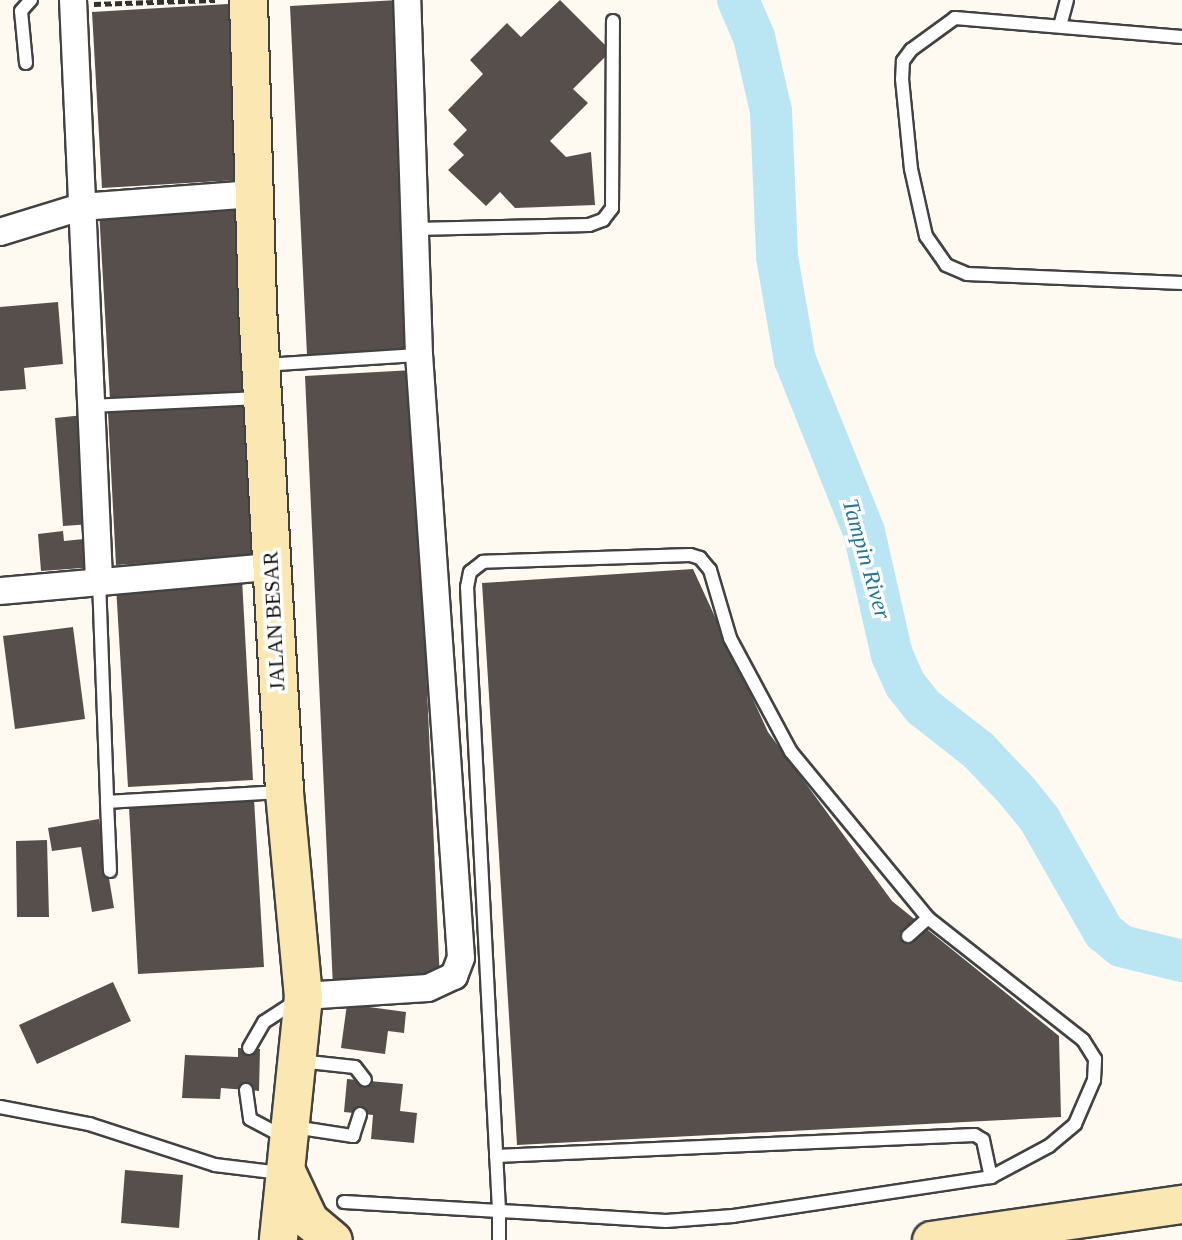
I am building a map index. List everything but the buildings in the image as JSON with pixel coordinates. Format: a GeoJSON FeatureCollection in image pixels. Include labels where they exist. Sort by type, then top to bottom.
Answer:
{"type":"FeatureCollection","features":[{"type":"Feature","properties":{"kind":"street","name":"JALAN BESAR"},"geometry":{"type":"LineString","coordinates":[[248,0],[261,382],[271,567],[284,792],[303,996],[299,1061],[278,1240]]}},
{"type":"Feature","properties":{"kind":"street"},"geometry":{"type":"LineString","coordinates":[[303,996],[428,988],[454,976],[461,958],[419,355],[407,0]]}},
{"type":"Feature","properties":{"kind":"street"},"geometry":{"type":"LineString","coordinates":[[73,2],[99,579]]}},
{"type":"Feature","properties":{"kind":"street"},"geometry":{"type":"LineString","coordinates":[[0,232],[82,207],[254,194]]}},
{"type":"Feature","properties":{"kind":"street"},"geometry":{"type":"LineString","coordinates":[[0,591],[99,579],[271,567]]}},
{"type":"Feature","properties":{"kind":"street"},"geometry":{"type":"LineString","coordinates":[[290,1147],[309,1220],[333,1240]]}},
{"type":"Feature","properties":{"kind":"street"},"geometry":{"type":"LineString","coordinates":[[932,1240],[1182,1205]]}},
{"type":"Feature","properties":{"kind":"lane"},"geometry":{"type":"LineString","coordinates":[[26,63],[21,11],[31,0]]}},
{"type":"Feature","properties":{"kind":"lane"},"geometry":{"type":"LineString","coordinates":[[1060,26],[1067,0]]}},
{"type":"Feature","properties":{"kind":"lane"},"geometry":{"type":"LineString","coordinates":[[1182,37],[955,18],[911,50],[903,61],[902,79],[911,169],[926,236],[946,265],[967,274],[1182,283]]}},
{"type":"Feature","properties":{"kind":"lane"},"geometry":{"type":"LineString","coordinates":[[415,229],[589,225],[603,219],[612,208],[613,22]]}},
{"type":"Feature","properties":{"kind":"lane"},"geometry":{"type":"LineString","coordinates":[[91,407],[419,355]]}},
{"type":"Feature","properties":{"kind":"lane"},"geometry":{"type":"LineString","coordinates":[[344,1202],[499,1211],[680,1220],[733,1216],[991,1177],[1049,1146],[1075,1124],[1094,1080],[1095,1059],[1065,1022],[928,918],[791,752],[730,638],[710,570],[700,558],[483,562],[470,572],[467,587],[499,1211],[499,1240]]}},
{"type":"Feature","properties":{"kind":"lane"},"geometry":{"type":"LineString","coordinates":[[99,579],[110,871]]}},
{"type":"Feature","properties":{"kind":"lane"},"geometry":{"type":"LineString","coordinates":[[107,802],[284,792]]}},
{"type":"Feature","properties":{"kind":"lane"},"geometry":{"type":"LineString","coordinates":[[908,936],[928,918]]}},
{"type":"Feature","properties":{"kind":"lane"},"geometry":{"type":"LineString","coordinates":[[249,1048],[264,1021],[303,996]]}},
{"type":"Feature","properties":{"kind":"lane"},"geometry":{"type":"LineString","coordinates":[[299,1061],[355,1068],[365,1080]]}},
{"type":"Feature","properties":{"kind":"lane"},"geometry":{"type":"LineString","coordinates":[[246,1090],[250,1119],[290,1147]]}},
{"type":"Feature","properties":{"kind":"lane"},"geometry":{"type":"LineString","coordinates":[[0,1107],[89,1124],[215,1166],[290,1147],[353,1136],[360,1114]]}},
{"type":"Feature","properties":{"kind":"lane"},"geometry":{"type":"LineString","coordinates":[[496,1156],[975,1135],[983,1140],[991,1177]]}},
{"type":"Feature","properties":{"kind":"path"},"geometry":{"type":"LineString","coordinates":[[73,2],[215,0]]}},
{"type":"Feature","properties":{"kind":"waterway","name":"Tampin River"},"geometry":{"type":"LineString","coordinates":[[738,0],[754,37],[771,111],[777,257],[795,360],[864,532],[892,655],[905,684],[923,707],[978,750],[1016,790],[1040,820],[1104,932],[1121,946],[1182,961]]}}]}
